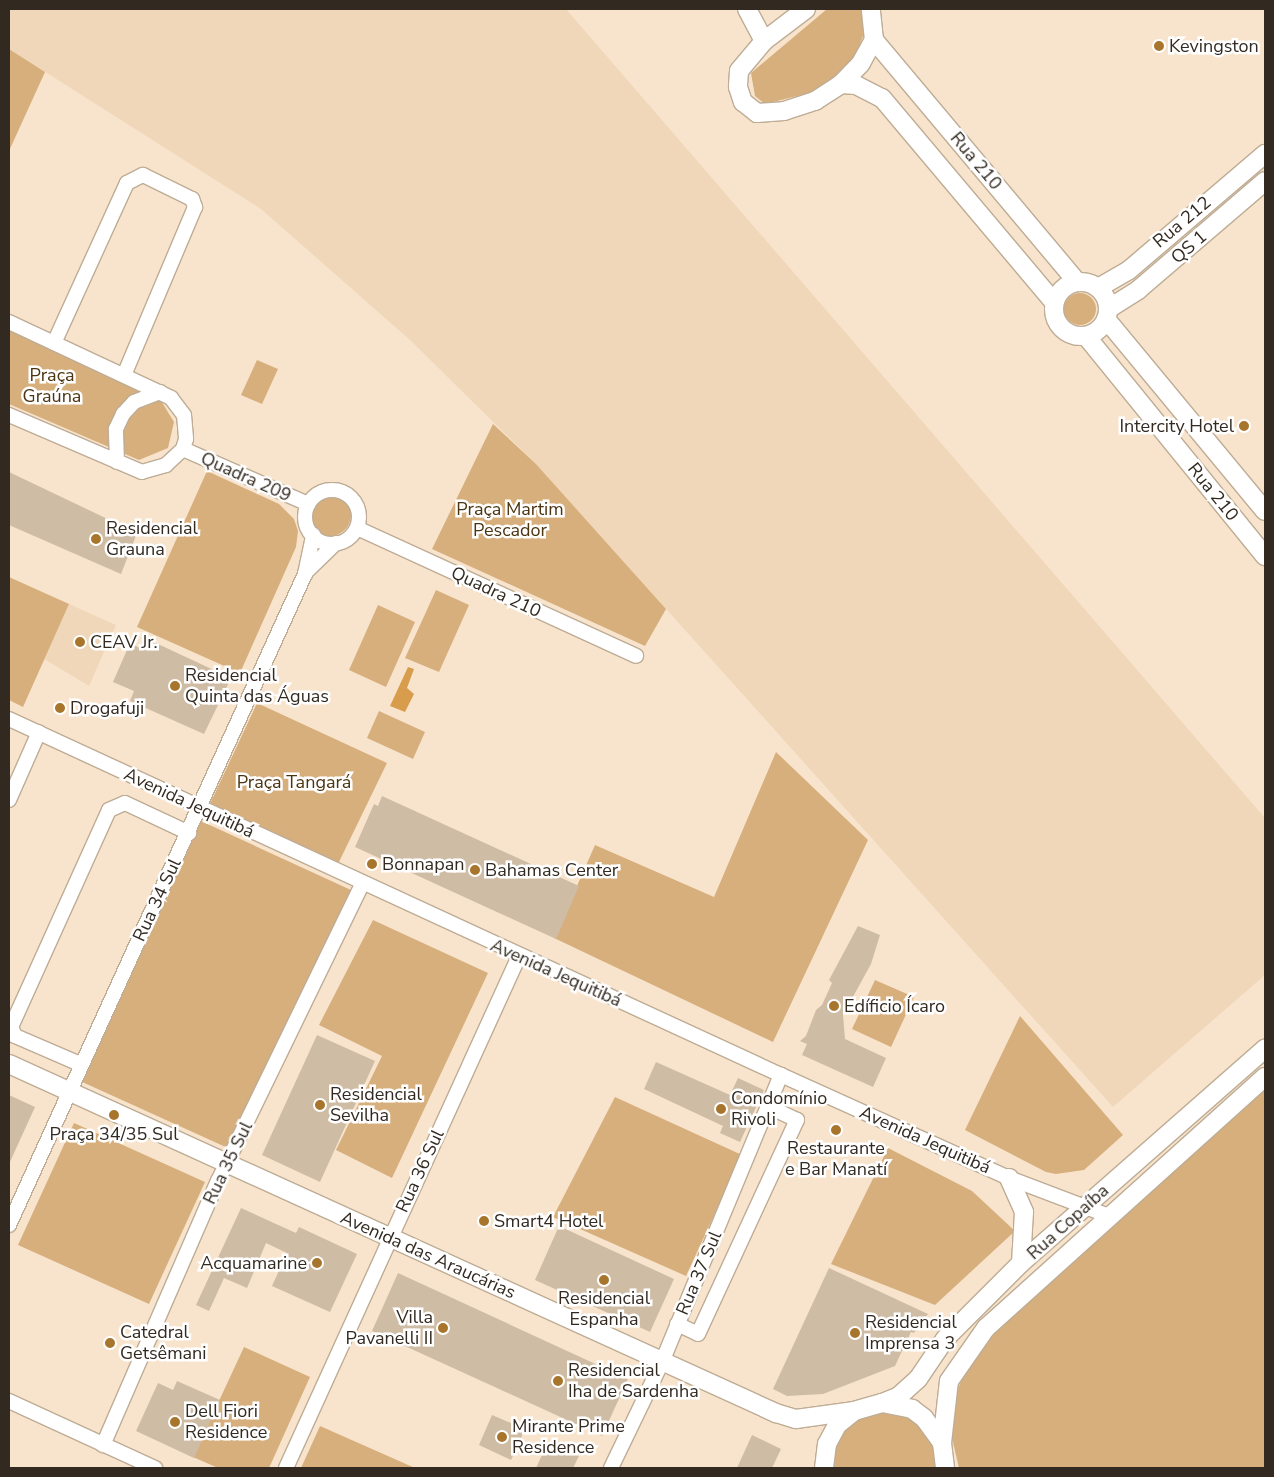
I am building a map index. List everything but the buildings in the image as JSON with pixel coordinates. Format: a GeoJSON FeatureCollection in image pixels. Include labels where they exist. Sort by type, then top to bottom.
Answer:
{"type":"FeatureCollection","features":[{"type":"Feature","properties":{"kind":"main road"},"geometry":{"type":"LineString","coordinates":[[747,9],[764,41]]}},
{"type":"Feature","properties":{"kind":"main road"},"geometry":{"type":"LineString","coordinates":[[806,9],[764,41],[739,71],[738,87],[743,102],[757,112],[784,111],[815,101],[841,84],[861,63],[874,40],[871,9]]}},
{"type":"Feature","properties":{"kind":"main road","name":"Rua 210"},"geometry":{"type":"LineString","coordinates":[[874,40],[1077,282]]}},
{"type":"Feature","properties":{"kind":"main road","name":"Rua 210"},"geometry":{"type":"LineString","coordinates":[[841,84],[856,85],[882,98],[1054,302]]}},
{"type":"Feature","properties":{"kind":"main road","name":"Rua 212"},"geometry":{"type":"LineString","coordinates":[[1098,288],[1129,270],[1265,154]]}},
{"type":"Feature","properties":{"kind":"main road","name":"QS 1"},"geometry":{"type":"LineString","coordinates":[[1107,314],[1265,182]]}},
{"type":"Feature","properties":{"kind":"main road"},"geometry":{"type":"LineString","coordinates":[[1077,282],[1098,288],[1107,314],[1086,336],[1068,333],[1060,328],[1055,320],[1054,302],[1062,288],[1077,282]]}},
{"type":"Feature","properties":{"kind":"main road","name":"Rua 210"},"geometry":{"type":"LineString","coordinates":[[1107,314],[1265,511]]}},
{"type":"Feature","properties":{"kind":"main road","name":"Rua 210"},"geometry":{"type":"LineString","coordinates":[[1086,336],[1265,556]]}},
{"type":"Feature","properties":{"kind":"main road","name":"Rua Copaíba"},"geometry":{"type":"LineString","coordinates":[[854,1411],[900,1396],[918,1379],[945,1339],[1021,1263],[1265,1049]]}},
{"type":"Feature","properties":{"kind":"main road","name":"Avenida das Araucárias"},"geometry":{"type":"LineString","coordinates":[[9,1064],[66,1093],[226,1165],[391,1235],[662,1362],[796,1419],[854,1411]]}},
{"type":"Feature","properties":{"kind":"main road","name":"Rua Copaíba"},"geometry":{"type":"LineString","coordinates":[[942,1443],[949,1381],[965,1354],[986,1328],[1265,1076]]}},
{"type":"Feature","properties":{"kind":"main road"},"geometry":{"type":"LineString","coordinates":[[1009,1178],[1024,1212],[1021,1263]]}},
{"type":"Feature","properties":{"kind":"main road"},"geometry":{"type":"LineString","coordinates":[[882,1403],[912,1409],[924,1418],[942,1443],[946,1467]]}},
{"type":"Feature","properties":{"kind":"main road"},"geometry":{"type":"LineString","coordinates":[[824,1468],[827,1444],[838,1425],[854,1411]]}},
{"type":"Feature","properties":{"kind":"street"},"geometry":{"type":"LineString","coordinates":[[54,342],[127,183],[143,175],[192,199],[195,207],[124,375]]}},
{"type":"Feature","properties":{"kind":"street","name":"Quadra 209"},"geometry":{"type":"LineString","coordinates":[[9,322],[160,392],[178,404],[184,415],[183,449]]}},
{"type":"Feature","properties":{"kind":"street"},"geometry":{"type":"LineString","coordinates":[[117,462],[116,429],[123,414],[134,402],[160,392]]}},
{"type":"Feature","properties":{"kind":"street","name":"Quadra 209"},"geometry":{"type":"LineString","coordinates":[[9,415],[142,472],[154,471],[183,449]]}},
{"type":"Feature","properties":{"kind":"street","name":"Quadra 209"},"geometry":{"type":"LineString","coordinates":[[183,449],[308,504]]}},
{"type":"Feature","properties":{"kind":"street"},"geometry":{"type":"LineString","coordinates":[[331,490],[348,495],[358,510],[356,528],[336,543],[313,535],[306,520],[308,504],[314,497],[331,490]]}},
{"type":"Feature","properties":{"kind":"street","name":"Quadra 210"},"geometry":{"type":"LineString","coordinates":[[356,528],[636,656]]}},
{"type":"Feature","properties":{"kind":"street","name":"Rua 34 Sul"},"geometry":{"type":"LineString","coordinates":[[9,1225],[66,1093],[201,808],[305,574],[313,535]]}},
{"type":"Feature","properties":{"kind":"street","name":"Rua 34 Sul"},"geometry":{"type":"LineString","coordinates":[[305,574],[336,543]]}},
{"type":"Feature","properties":{"kind":"street","name":"Avenida Jequitibá"},"geometry":{"type":"LineString","coordinates":[[9,719],[362,885],[781,1075],[1009,1178],[1109,1216]]}},
{"type":"Feature","properties":{"kind":"street"},"geometry":{"type":"LineString","coordinates":[[9,800],[39,732]]}},
{"type":"Feature","properties":{"kind":"street"},"geometry":{"type":"LineString","coordinates":[[80,1064],[15,1036],[11,1027],[109,810],[125,803],[189,833]]}},
{"type":"Feature","properties":{"kind":"street","name":"Rua 35 Sul"},"geometry":{"type":"LineString","coordinates":[[103,1445],[226,1165],[362,885]]}},
{"type":"Feature","properties":{"kind":"street","name":"Rua 36 Sul"},"geometry":{"type":"LineString","coordinates":[[286,1468],[519,956]]}},
{"type":"Feature","properties":{"kind":"street","name":"Rua 37 Sul"},"geometry":{"type":"LineString","coordinates":[[611,1468],[662,1362],[781,1075]]}},
{"type":"Feature","properties":{"kind":"street"},"geometry":{"type":"LineString","coordinates":[[677,1324],[698,1334],[797,1120],[769,1107]]}},
{"type":"Feature","properties":{"kind":"street"},"geometry":{"type":"LineString","coordinates":[[9,1401],[155,1468]]}},
{"type":"Feature","properties":{"kind":"shaded area"},"geometry":{"type":"Polygon","coordinates":[[[9,9],[566,9],[1265,818],[1265,975],[1113,1107],[536,464],[410,340],[261,209],[9,49],[9,9]]]}},
{"type":"Feature","properties":{"kind":"shaded area","name":"CEAV Jr."},"geometry":{"type":"Polygon","coordinates":[[[69,604],[116,625],[89,686],[44,659],[69,604]]]}},
{"type":"Feature","properties":{"kind":"shaded area"},"geometry":{"type":"Polygon","coordinates":[[[408,667],[414,669],[407,688],[414,694],[405,712],[390,706],[408,667]]]}},
{"type":"Feature","properties":{"kind":"green space"},"geometry":{"type":"Polygon","coordinates":[[[827,9],[863,9],[867,26],[851,67],[813,92],[765,104],[755,96],[751,73],[827,9]]]}},
{"type":"Feature","properties":{"kind":"green space"},"geometry":{"type":"Polygon","coordinates":[[[9,49],[45,72],[9,151],[9,49]]]}},
{"type":"Feature","properties":{"kind":"green space"},"geometry":{"type":"Polygon","coordinates":[[[1080,293],[1086,294],[1091,298],[1095,303],[1095,315],[1091,320],[1086,324],[1080,325],[1074,324],[1069,320],[1065,315],[1064,309],[1065,303],[1069,298],[1074,294],[1080,293]]]}},
{"type":"Feature","properties":{"kind":"green space","name":"Praça Graúna"},"geometry":{"type":"Polygon","coordinates":[[[9,329],[160,399],[174,422],[168,448],[139,460],[9,404],[9,329]]]}},
{"type":"Feature","properties":{"kind":"green space"},"geometry":{"type":"Polygon","coordinates":[[[257,360],[278,369],[262,404],[241,395],[257,360]]]}},
{"type":"Feature","properties":{"kind":"green space","name":"Praça Martim Pescador"},"geometry":{"type":"Polygon","coordinates":[[[493,424],[536,464],[666,609],[645,646],[432,549],[493,424]]]}},
{"type":"Feature","properties":{"kind":"green space"},"geometry":{"type":"Polygon","coordinates":[[[207,471],[279,504],[294,519],[298,531],[296,547],[240,673],[137,627],[207,471]]]}},
{"type":"Feature","properties":{"kind":"green space"},"geometry":{"type":"Polygon","coordinates":[[[330,494],[345,500],[351,515],[345,530],[330,536],[315,530],[309,515],[315,500],[330,494]]]}},
{"type":"Feature","properties":{"kind":"green space"},"geometry":{"type":"Polygon","coordinates":[[[9,577],[69,604],[23,707],[9,700],[9,577]]]}},
{"type":"Feature","properties":{"kind":"green space"},"geometry":{"type":"Polygon","coordinates":[[[436,590],[469,605],[439,672],[405,658],[436,590]]]}},
{"type":"Feature","properties":{"kind":"green space"},"geometry":{"type":"Polygon","coordinates":[[[378,605],[415,622],[386,687],[349,670],[378,605]]]}},
{"type":"Feature","properties":{"kind":"green space","name":"Praça Tangará"},"geometry":{"type":"Polygon","coordinates":[[[257,703],[387,763],[338,864],[209,806],[257,703]]]}},
{"type":"Feature","properties":{"kind":"green space"},"geometry":{"type":"Polygon","coordinates":[[[379,711],[425,732],[413,759],[367,738],[379,711]]]}},
{"type":"Feature","properties":{"kind":"green space"},"geometry":{"type":"Polygon","coordinates":[[[776,752],[868,840],[773,1042],[554,938],[595,845],[714,897],[776,752]]]}},
{"type":"Feature","properties":{"kind":"green space"},"geometry":{"type":"Polygon","coordinates":[[[201,821],[351,890],[230,1149],[80,1081],[201,821]]]}},
{"type":"Feature","properties":{"kind":"green space"},"geometry":{"type":"Polygon","coordinates":[[[373,920],[488,973],[392,1178],[336,1150],[382,1056],[319,1025],[373,920]]]}},
{"type":"Feature","properties":{"kind":"green space"},"geometry":{"type":"Polygon","coordinates":[[[875,980],[914,997],[891,1047],[852,1029],[875,980]]]}},
{"type":"Feature","properties":{"kind":"green space"},"geometry":{"type":"Polygon","coordinates":[[[1020,1016],[1123,1135],[1084,1170],[1056,1174],[1046,1172],[965,1130],[1020,1016]]]}},
{"type":"Feature","properties":{"kind":"green space"},"geometry":{"type":"Polygon","coordinates":[[[1265,1089],[1265,1468],[959,1468],[951,1434],[954,1399],[967,1366],[996,1328],[1265,1089]]]}},
{"type":"Feature","properties":{"kind":"green space"},"geometry":{"type":"Polygon","coordinates":[[[615,1097],[742,1155],[686,1276],[553,1217],[615,1097]]]}},
{"type":"Feature","properties":{"kind":"green space"},"geometry":{"type":"Polygon","coordinates":[[[74,1123],[205,1182],[149,1304],[18,1245],[74,1123]]]}},
{"type":"Feature","properties":{"kind":"green space"},"geometry":{"type":"Polygon","coordinates":[[[888,1148],[972,1191],[1015,1231],[935,1305],[831,1264],[888,1148]]]}},
{"type":"Feature","properties":{"kind":"green space"},"geometry":{"type":"Polygon","coordinates":[[[244,1347],[310,1377],[269,1468],[218,1468],[193,1457],[244,1347]]]}},
{"type":"Feature","properties":{"kind":"green space"},"geometry":{"type":"Polygon","coordinates":[[[879,1408],[911,1414],[934,1438],[940,1468],[829,1468],[830,1448],[848,1420],[879,1408]]]}},
{"type":"Feature","properties":{"kind":"green space"},"geometry":{"type":"Polygon","coordinates":[[[320,1426],[415,1468],[301,1468],[320,1426]]]}},
{"type":"Feature","properties":{"kind":"place","name":"Kevingston"},"geometry":{"type":"Point","coordinates":[1159,46]}},
{"type":"Feature","properties":{"kind":"place","name":"Intercity Hotel"},"geometry":{"type":"Point","coordinates":[1244,426]}},
{"type":"Feature","properties":{"kind":"place","name":"Residencial Grauna"},"geometry":{"type":"Point","coordinates":[96,539]}},
{"type":"Feature","properties":{"kind":"place","name":"CEAV Jr."},"geometry":{"type":"Point","coordinates":[80,642]}},
{"type":"Feature","properties":{"kind":"place","name":"Residencial Quinta das Águas"},"geometry":{"type":"Point","coordinates":[175,686]}},
{"type":"Feature","properties":{"kind":"place","name":"Drogafuji"},"geometry":{"type":"Point","coordinates":[60,708]}},
{"type":"Feature","properties":{"kind":"place","name":"Bonnapan"},"geometry":{"type":"Point","coordinates":[372,864]}},
{"type":"Feature","properties":{"kind":"place","name":"Bahamas Center"},"geometry":{"type":"Point","coordinates":[475,870]}},
{"type":"Feature","properties":{"kind":"place","name":"Edíficio Ícaro"},"geometry":{"type":"Point","coordinates":[834,1006]}},
{"type":"Feature","properties":{"kind":"place","name":"Residencial Sevilha"},"geometry":{"type":"Point","coordinates":[320,1105]}},
{"type":"Feature","properties":{"kind":"place","name":"Condomínio Rivoli"},"geometry":{"type":"Point","coordinates":[721,1109]}},
{"type":"Feature","properties":{"kind":"place","name":"Praça 34/35 Sul"},"geometry":{"type":"Point","coordinates":[114,1115]}},
{"type":"Feature","properties":{"kind":"place","name":"Restaurante e Bar Manatí"},"geometry":{"type":"Point","coordinates":[836,1130]}},
{"type":"Feature","properties":{"kind":"place","name":"Smart4 Hotel"},"geometry":{"type":"Point","coordinates":[484,1221]}},
{"type":"Feature","properties":{"kind":"place","name":"Acquamarine"},"geometry":{"type":"Point","coordinates":[317,1263]}},
{"type":"Feature","properties":{"kind":"place","name":"Residencial Espanha"},"geometry":{"type":"Point","coordinates":[604,1280]}},
{"type":"Feature","properties":{"kind":"place","name":"Villa Pavanelli II"},"geometry":{"type":"Point","coordinates":[443,1328]}},
{"type":"Feature","properties":{"kind":"place","name":"Residencial Imprensa 3"},"geometry":{"type":"Point","coordinates":[855,1333]}},
{"type":"Feature","properties":{"kind":"place","name":"Catedral Getsêmani"},"geometry":{"type":"Point","coordinates":[110,1343]}},
{"type":"Feature","properties":{"kind":"place","name":"Residencial Iha de Sardenha"},"geometry":{"type":"Point","coordinates":[558,1381]}},
{"type":"Feature","properties":{"kind":"place","name":"Dell Fiori Residence"},"geometry":{"type":"Point","coordinates":[175,1422]}},
{"type":"Feature","properties":{"kind":"place","name":"Mirante Prime Residence"},"geometry":{"type":"Point","coordinates":[502,1437]}}]}
